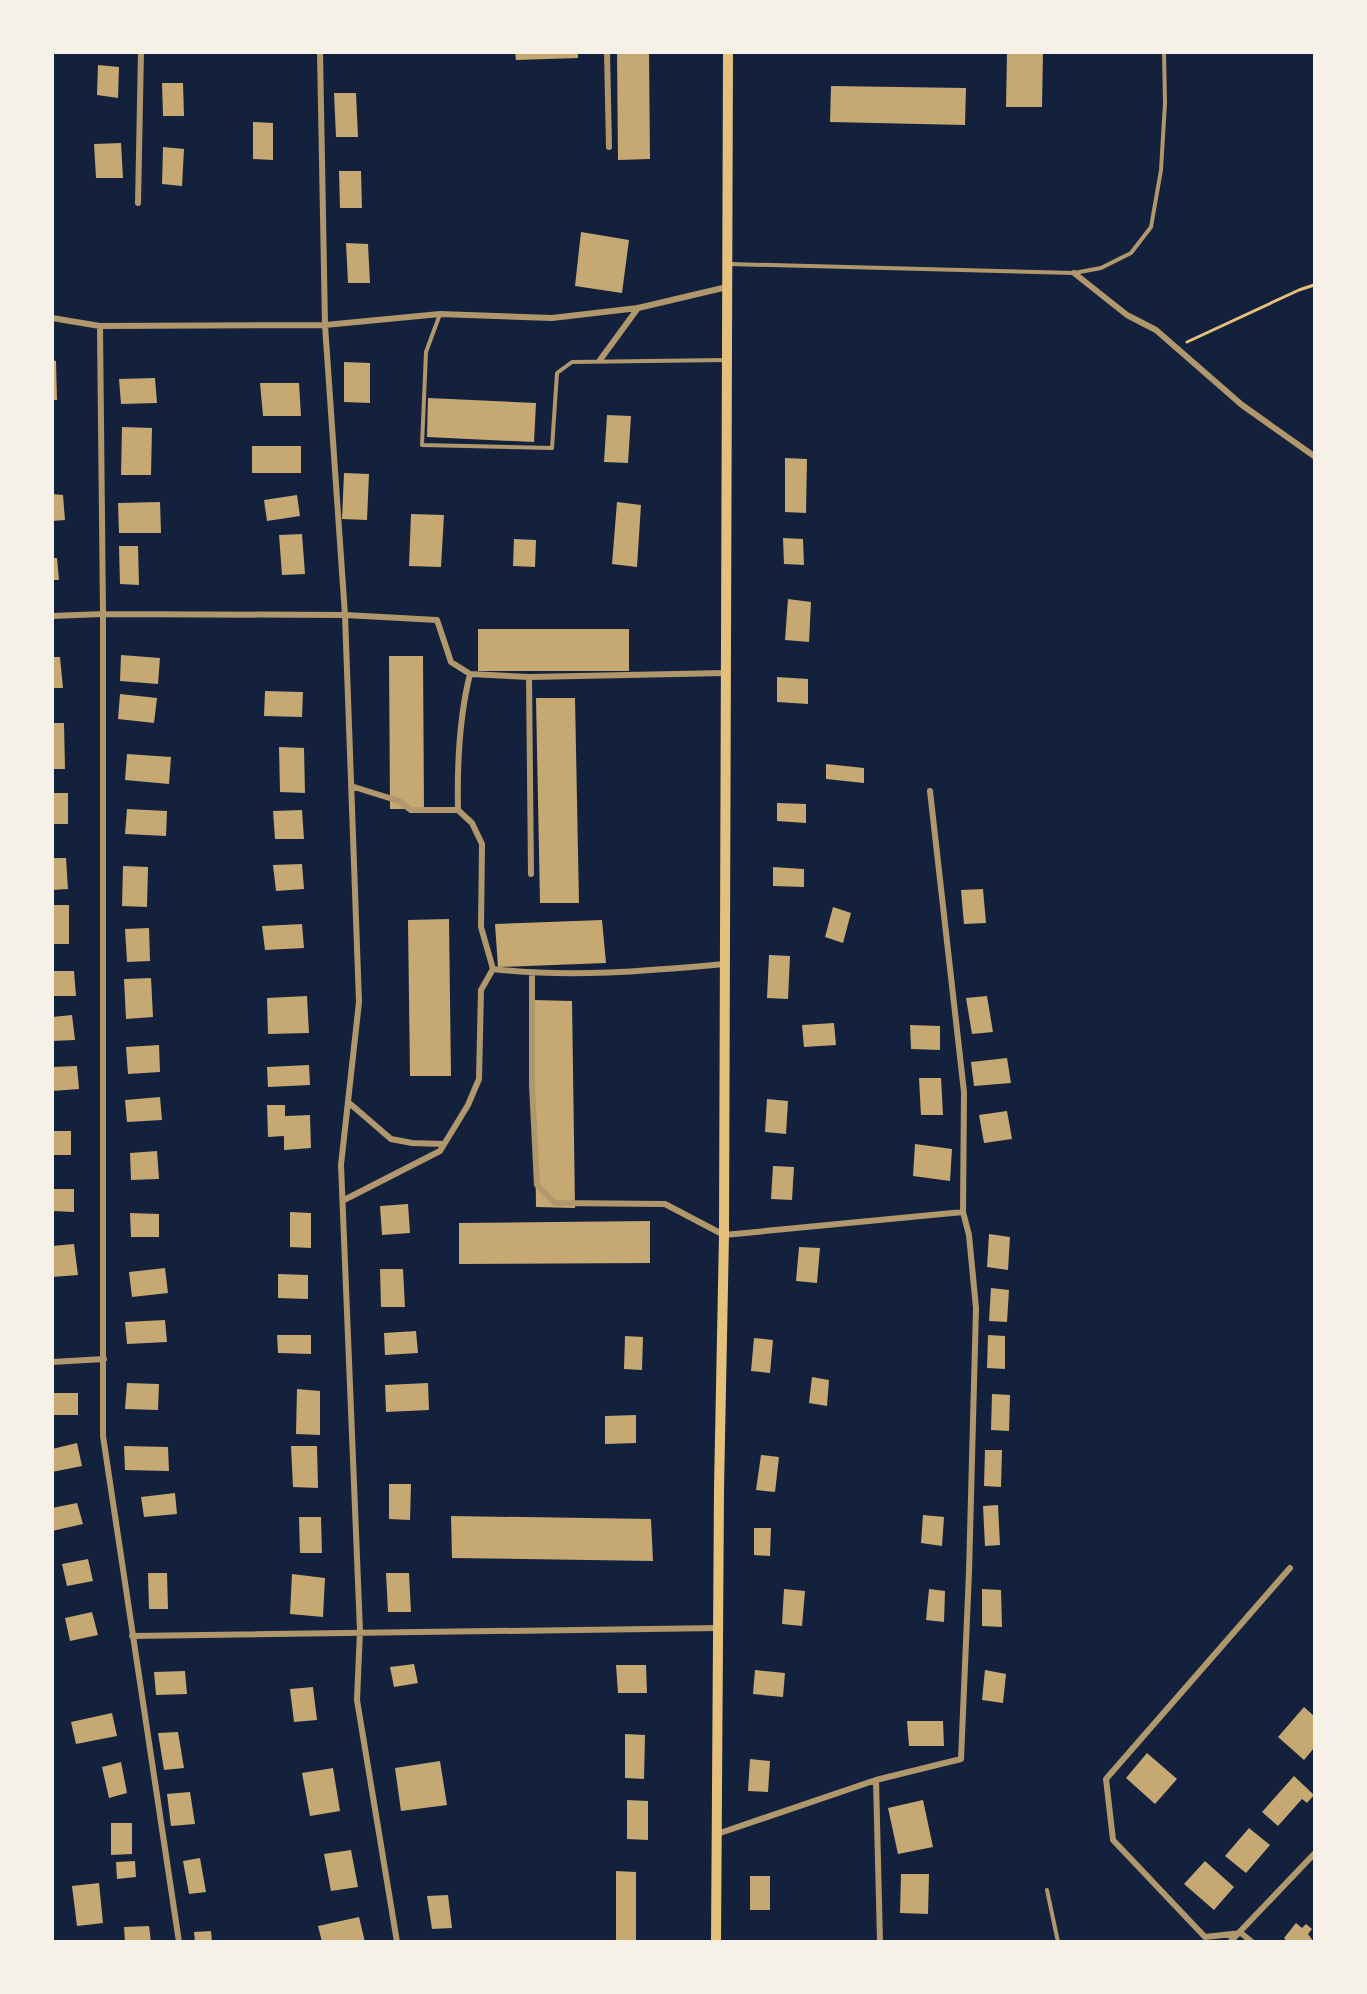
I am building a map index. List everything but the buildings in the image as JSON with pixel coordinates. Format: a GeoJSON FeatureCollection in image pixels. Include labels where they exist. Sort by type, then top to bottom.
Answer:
{"type":"FeatureCollection","features":[{"type":"Feature","properties":{"kind":"main road"},"geometry":{"type":"LineString","coordinates":[[716,1941],[718,1489],[724,1235],[728,52]]}},
{"type":"Feature","properties":{"kind":"street"},"geometry":{"type":"LineString","coordinates":[[138,203],[141,52]]}},
{"type":"Feature","properties":{"kind":"street"},"geometry":{"type":"LineString","coordinates":[[320,52],[325,325],[345,615],[358,1002],[342,1165],[360,1631],[357,1700],[397,1941]]}},
{"type":"Feature","properties":{"kind":"street"},"geometry":{"type":"LineString","coordinates":[[607,52],[609,147]]}},
{"type":"Feature","properties":{"kind":"street"},"geometry":{"type":"LineString","coordinates":[[1074,273],[1127,315],[1156,330],[1242,405],[1314,456]]}},
{"type":"Feature","properties":{"kind":"street"},"geometry":{"type":"LineString","coordinates":[[52,318],[100,326],[325,325],[440,314],[552,318],[638,308],[727,287]]}},
{"type":"Feature","properties":{"kind":"street"},"geometry":{"type":"LineString","coordinates":[[600,360],[638,308]]}},
{"type":"Feature","properties":{"kind":"street"},"geometry":{"type":"LineString","coordinates":[[100,326],[103,614],[103,1436],[179,1941]]}},
{"type":"Feature","properties":{"kind":"street"},"geometry":{"type":"LineString","coordinates":[[52,616],[103,614],[345,615],[437,620],[451,662],[471,674],[530,677],[725,673]]}},
{"type":"Feature","properties":{"kind":"street"},"geometry":{"type":"LineString","coordinates":[[458,810],[457,770],[464,699],[471,674]]}},
{"type":"Feature","properties":{"kind":"street"},"geometry":{"type":"LineString","coordinates":[[530,677],[531,874]]}},
{"type":"Feature","properties":{"kind":"street"},"geometry":{"type":"LineString","coordinates":[[344,1200],[440,1151],[468,1105],[479,1079],[481,990],[493,969],[481,927],[482,844],[472,823],[458,810],[411,810],[399,801],[351,786]]}},
{"type":"Feature","properties":{"kind":"street"},"geometry":{"type":"LineString","coordinates":[[717,1834],[876,1780],[961,1760],[976,1308],[969,1235],[963,1212],[964,1092],[930,791]]}},
{"type":"Feature","properties":{"kind":"street"},"geometry":{"type":"LineString","coordinates":[[493,969],[532,973],[667,969],[724,964]]}},
{"type":"Feature","properties":{"kind":"street"},"geometry":{"type":"LineString","coordinates":[[532,973],[532,1084],[537,1185],[555,1203],[665,1204],[724,1235],[963,1212]]}},
{"type":"Feature","properties":{"kind":"street"},"geometry":{"type":"LineString","coordinates":[[348,1102],[391,1139],[412,1143],[444,1144]]}},
{"type":"Feature","properties":{"kind":"street"},"geometry":{"type":"LineString","coordinates":[[52,1362],[104,1359]]}},
{"type":"Feature","properties":{"kind":"street"},"geometry":{"type":"LineString","coordinates":[[1252,1941],[1240,1932],[1205,1937],[1113,1840],[1106,1779],[1290,1568]]}},
{"type":"Feature","properties":{"kind":"street"},"geometry":{"type":"LineString","coordinates":[[132,1636],[360,1631],[719,1628]]}},
{"type":"Feature","properties":{"kind":"street"},"geometry":{"type":"LineString","coordinates":[[876,1780],[880,1941]]}},
{"type":"Feature","properties":{"kind":"street"},"geometry":{"type":"LineString","coordinates":[[1230,1941],[1314,1854]]}},
{"type":"Feature","properties":{"kind":"lane"},"geometry":{"type":"LineString","coordinates":[[727,264],[1074,273],[1101,268],[1131,253],[1151,227],[1161,170],[1165,103],[1164,52]]}},
{"type":"Feature","properties":{"kind":"lane"},"geometry":{"type":"LineString","coordinates":[[440,314],[426,352],[422,445],[552,448],[557,373],[572,362],[727,360]]}},
{"type":"Feature","properties":{"kind":"lane"},"geometry":{"type":"LineString","coordinates":[[1047,1890],[1058,1941]]}},
{"type":"Feature","properties":{"kind":"path"},"geometry":{"type":"LineString","coordinates":[[1176,347],[1314,285]]}}]}
